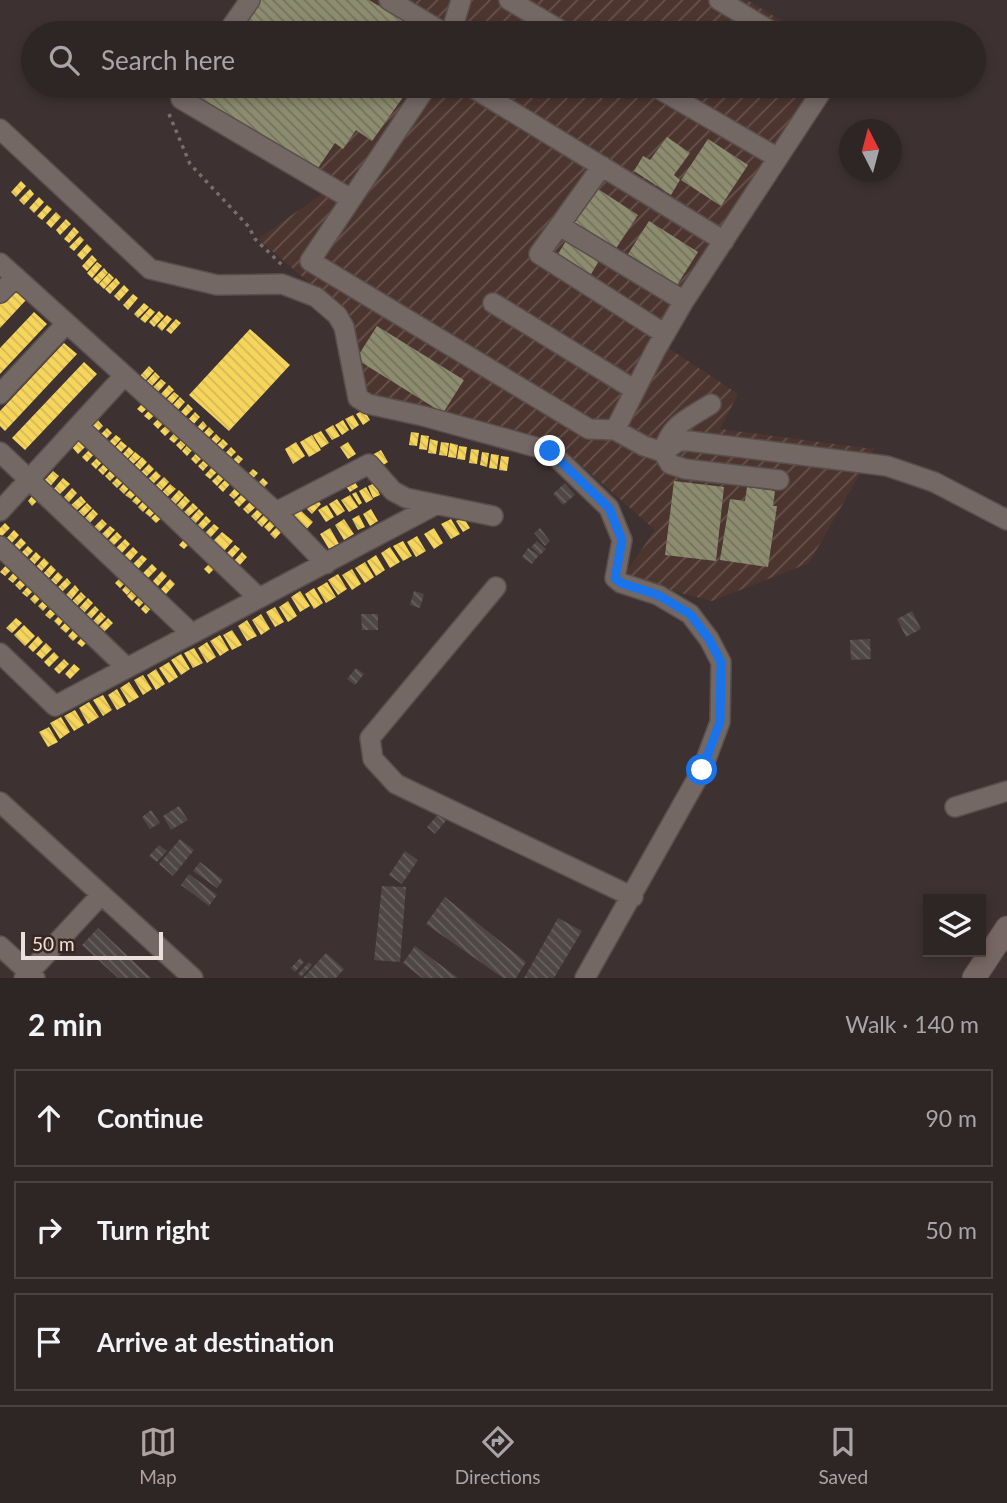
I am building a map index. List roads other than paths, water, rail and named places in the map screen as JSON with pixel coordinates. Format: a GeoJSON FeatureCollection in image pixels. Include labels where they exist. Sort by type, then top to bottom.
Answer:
{"type":"FeatureCollection","features":[{"type":"Feature","properties":{"kind":"main road"},"geometry":{"type":"LineString","coordinates":[[974,978],[1007,928]]}},
{"type":"Feature","properties":{"kind":"street"},"geometry":{"type":"LineString","coordinates":[[235,21],[250,0]]}},
{"type":"Feature","properties":{"kind":"street"},"geometry":{"type":"LineString","coordinates":[[389,0],[424,21]]}},
{"type":"Feature","properties":{"kind":"street"},"geometry":{"type":"LineString","coordinates":[[455,21],[461,0]]}},
{"type":"Feature","properties":{"kind":"street"},"geometry":{"type":"LineString","coordinates":[[509,0],[545,21]]}},
{"type":"Feature","properties":{"kind":"street"},"geometry":{"type":"LineString","coordinates":[[719,0],[754,21]]}},
{"type":"Feature","properties":{"kind":"street"},"geometry":{"type":"LineString","coordinates":[[182,98],[351,199]]}},
{"type":"Feature","properties":{"kind":"street"},"geometry":{"type":"LineString","coordinates":[[419,98],[310,261],[589,429],[615,430],[663,452],[670,464],[685,469],[779,480]]}},
{"type":"Feature","properties":{"kind":"street"},"geometry":{"type":"LineString","coordinates":[[490,98],[723,241]]}},
{"type":"Feature","properties":{"kind":"street"},"geometry":{"type":"LineString","coordinates":[[675,98],[778,158]]}},
{"type":"Feature","properties":{"kind":"street"},"geometry":{"type":"LineString","coordinates":[[615,430],[684,301],[817,98]]}},
{"type":"Feature","properties":{"kind":"street"},"geometry":{"type":"LineString","coordinates":[[0,129],[150,269],[217,285],[282,284],[316,297],[337,315],[344,327],[358,398],[368,404],[424,416],[550,451],[609,508],[622,540],[615,578],[621,583],[658,595],[690,614],[709,639],[721,662],[720,722],[702,770],[633,897],[585,978]]}},
{"type":"Feature","properties":{"kind":"street"},"geometry":{"type":"LineString","coordinates":[[602,166],[539,254],[665,334]]}},
{"type":"Feature","properties":{"kind":"street"},"geometry":{"type":"LineString","coordinates":[[560,226],[684,301]]}},
{"type":"Feature","properties":{"kind":"street"},"geometry":{"type":"LineString","coordinates":[[0,263],[276,512],[326,564]]}},
{"type":"Feature","properties":{"kind":"street"},"geometry":{"type":"LineString","coordinates":[[0,293],[16,277]]}},
{"type":"Feature","properties":{"kind":"street"},"geometry":{"type":"LineString","coordinates":[[493,303],[635,390]]}},
{"type":"Feature","properties":{"kind":"street"},"geometry":{"type":"LineString","coordinates":[[0,394],[66,324]]}},
{"type":"Feature","properties":{"kind":"street"},"geometry":{"type":"LineString","coordinates":[[0,511],[124,376]]}},
{"type":"Feature","properties":{"kind":"street"},"geometry":{"type":"LineString","coordinates":[[663,452],[668,435],[711,404]]}},
{"type":"Feature","properties":{"kind":"street"},"geometry":{"type":"LineString","coordinates":[[78,426],[259,598]]}},
{"type":"Feature","properties":{"kind":"street"},"geometry":{"type":"LineString","coordinates":[[663,452],[679,441],[689,441],[887,466],[934,482],[1007,520]]}},
{"type":"Feature","properties":{"kind":"street"},"geometry":{"type":"LineString","coordinates":[[0,452],[191,633]]}},
{"type":"Feature","properties":{"kind":"street"},"geometry":{"type":"LineString","coordinates":[[276,512],[369,464],[393,491],[406,498],[493,516]]}},
{"type":"Feature","properties":{"kind":"street"},"geometry":{"type":"LineString","coordinates":[[0,653],[55,706],[435,505]]}},
{"type":"Feature","properties":{"kind":"street"},"geometry":{"type":"LineString","coordinates":[[0,546],[127,668]]}},
{"type":"Feature","properties":{"kind":"street"},"geometry":{"type":"LineString","coordinates":[[496,587],[370,738],[373,759],[396,784],[633,897]]}},
{"type":"Feature","properties":{"kind":"street"},"geometry":{"type":"LineString","coordinates":[[955,807],[1007,791]]}},
{"type":"Feature","properties":{"kind":"street"},"geometry":{"type":"LineString","coordinates":[[0,802],[193,978]]}},
{"type":"Feature","properties":{"kind":"street"},"geometry":{"type":"LineString","coordinates":[[0,946],[29,976],[101,895]]}}]}
